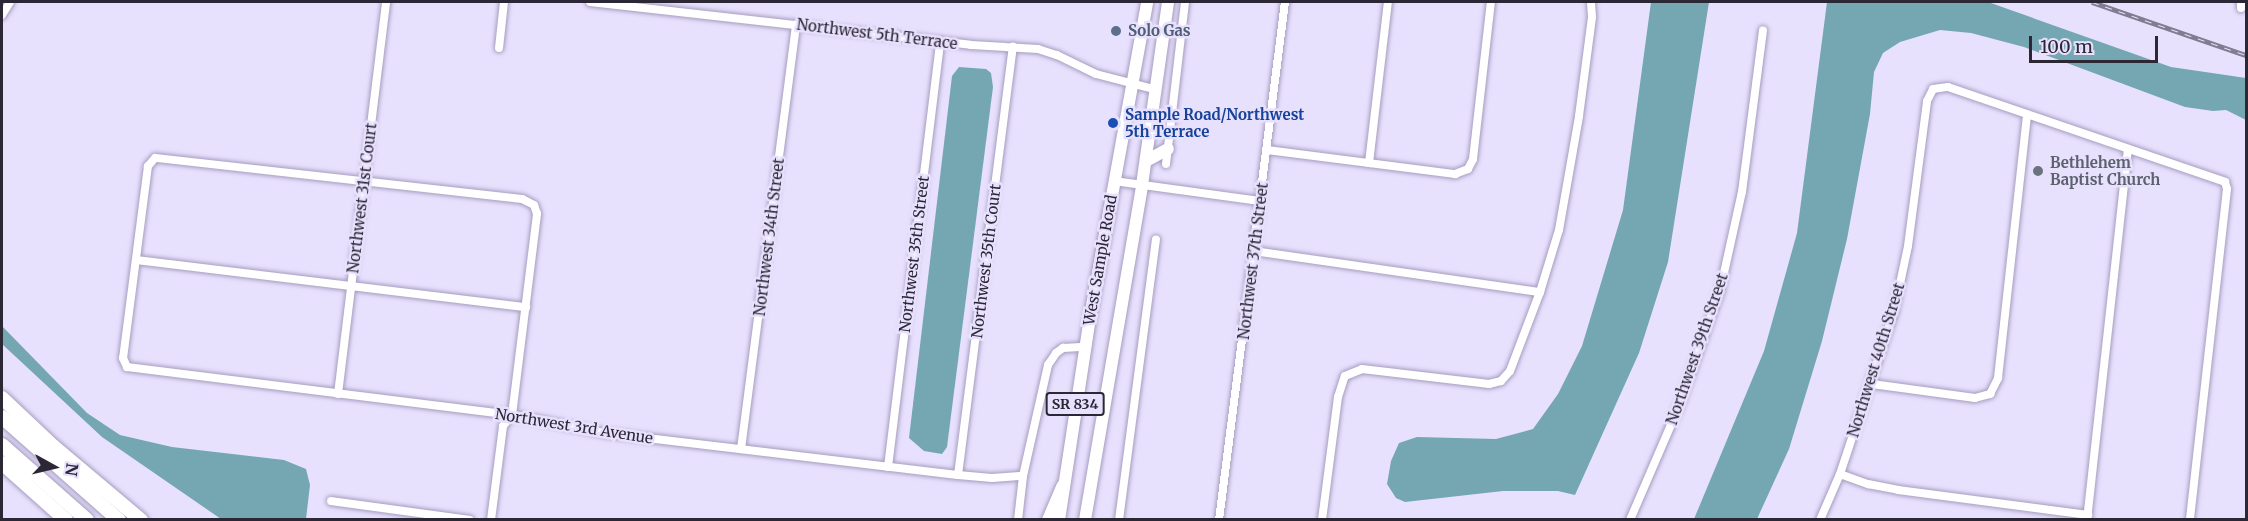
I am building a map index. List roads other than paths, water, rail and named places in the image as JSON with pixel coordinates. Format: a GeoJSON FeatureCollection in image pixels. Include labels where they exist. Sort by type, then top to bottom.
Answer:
{"type":"FeatureCollection","features":[{"type":"Feature","properties":{"kind":"highway"},"geometry":{"type":"LineString","coordinates":[[2,398],[53,446],[141,519]]}},
{"type":"Feature","properties":{"kind":"highway"},"geometry":{"type":"LineString","coordinates":[[2,417],[119,519]]}},
{"type":"Feature","properties":{"kind":"highway"},"geometry":{"type":"LineString","coordinates":[[2,445],[87,519]]}},
{"type":"Feature","properties":{"kind":"highway"},"geometry":{"type":"LineString","coordinates":[[2,463],[66,519]]}},
{"type":"Feature","properties":{"kind":"highway"},"geometry":{"type":"LineString","coordinates":[[1049,519],[1063,487]]}},
{"type":"Feature","properties":{"kind":"main road","name":"West Sample Road"},"geometry":{"type":"LineString","coordinates":[[1059,519],[1085,346],[1147,2]]}},
{"type":"Feature","properties":{"kind":"main road","name":"West Sample Road"},"geometry":{"type":"LineString","coordinates":[[1085,519],[1142,185],[1168,2]]}},
{"type":"Feature","properties":{"kind":"main road"},"geometry":{"type":"LineString","coordinates":[[1146,160],[1168,149]]}},
{"type":"Feature","properties":{"kind":"street"},"geometry":{"type":"LineString","coordinates":[[2,15],[10,2]]}},
{"type":"Feature","properties":{"kind":"street","name":"Northwest 31st Court"},"geometry":{"type":"LineString","coordinates":[[338,394],[386,2]]}},
{"type":"Feature","properties":{"kind":"street"},"geometry":{"type":"LineString","coordinates":[[499,48],[504,2]]}},
{"type":"Feature","properties":{"kind":"street","name":"Northwest 5th Terrace"},"geometry":{"type":"LineString","coordinates":[[590,2],[1048,51],[1090,72],[1157,90]]}},
{"type":"Feature","properties":{"kind":"street"},"geometry":{"type":"LineString","coordinates":[[1166,164],[1185,2]]}},
{"type":"Feature","properties":{"kind":"street","name":"Northwest 37th Street"},"geometry":{"type":"LineString","coordinates":[[1219,519],[1285,2]]}},
{"type":"Feature","properties":{"kind":"street"},"geometry":{"type":"LineString","coordinates":[[1369,163],[1388,2]]}},
{"type":"Feature","properties":{"kind":"street"},"geometry":{"type":"LineString","coordinates":[[1267,150],[1455,174],[1468,169],[1473,159],[1491,2]]}},
{"type":"Feature","properties":{"kind":"street"},"geometry":{"type":"LineString","coordinates":[[1322,519],[1338,398],[1346,376],[1362,369],[1489,384],[1500,381],[1510,371],[1540,292],[1559,230],[1570,180],[1592,17],[1591,2]]}},
{"type":"Feature","properties":{"kind":"street","name":"Northwest 34th Street"},"geometry":{"type":"LineString","coordinates":[[741,449],[796,24]]}},
{"type":"Feature","properties":{"kind":"street","name":"Northwest 39th Street"},"geometry":{"type":"LineString","coordinates":[[1630,519],[1680,404],[1720,291],[1742,192],[1763,30]]}},
{"type":"Feature","properties":{"kind":"street","name":"Northwest 35th Street"},"geometry":{"type":"LineString","coordinates":[[888,467],[940,41]]}},
{"type":"Feature","properties":{"kind":"street","name":"Northwest 35th Court"},"geometry":{"type":"LineString","coordinates":[[958,475],[1013,47]]}},
{"type":"Feature","properties":{"kind":"street","name":"Northwest 40th Street"},"geometry":{"type":"LineString","coordinates":[[1820,519],[1840,474],[1872,384],[1894,312],[1905,257],[1927,101],[1933,89],[1948,87],[2027,115]]}},
{"type":"Feature","properties":{"kind":"street"},"geometry":{"type":"LineString","coordinates":[[1872,384],[1975,398],[1990,394],[1998,378],[2027,115],[2225,182],[2227,189],[2190,519]]}},
{"type":"Feature","properties":{"kind":"street"},"geometry":{"type":"LineString","coordinates":[[1840,474],[1868,484],[1898,490],[2087,517],[2127,150]]}},
{"type":"Feature","properties":{"kind":"street"},"geometry":{"type":"LineString","coordinates":[[491,519],[503,426],[512,415],[526,307],[537,214],[534,205],[522,199],[154,158],[148,166],[136,260],[526,307]]}},
{"type":"Feature","properties":{"kind":"street"},"geometry":{"type":"LineString","coordinates":[[1114,181],[1260,201]]}},
{"type":"Feature","properties":{"kind":"street"},"geometry":{"type":"LineString","coordinates":[[1119,519],[1156,239]]}},
{"type":"Feature","properties":{"kind":"street"},"geometry":{"type":"LineString","coordinates":[[1254,251],[1540,292]]}},
{"type":"Feature","properties":{"kind":"street","name":"Northwest 3rd Avenue"},"geometry":{"type":"LineString","coordinates":[[136,260],[123,358],[126,367],[512,415],[604,433],[958,475],[992,478],[1023,476]]}},
{"type":"Feature","properties":{"kind":"street"},"geometry":{"type":"LineString","coordinates":[[1018,519],[1023,476],[1048,365],[1056,353],[1063,348],[1085,346]]}},
{"type":"Feature","properties":{"kind":"street"},"geometry":{"type":"LineString","coordinates":[[331,501],[470,519]]}},
{"type":"Feature","properties":{"kind":"railway"},"geometry":{"type":"LineString","coordinates":[[2092,2],[2246,55]]}},
{"type":"Feature","properties":{"kind":"place","name":"Solo Gas"},"geometry":{"type":"Point","coordinates":[1116,31]}},
{"type":"Feature","properties":{"kind":"place","name":"Sample Road/Northwest 5th Terrace"},"geometry":{"type":"Point","coordinates":[1113,123]}},
{"type":"Feature","properties":{"kind":"place","name":"Bethlehem Baptist Church"},"geometry":{"type":"Point","coordinates":[2038,171]}}]}
